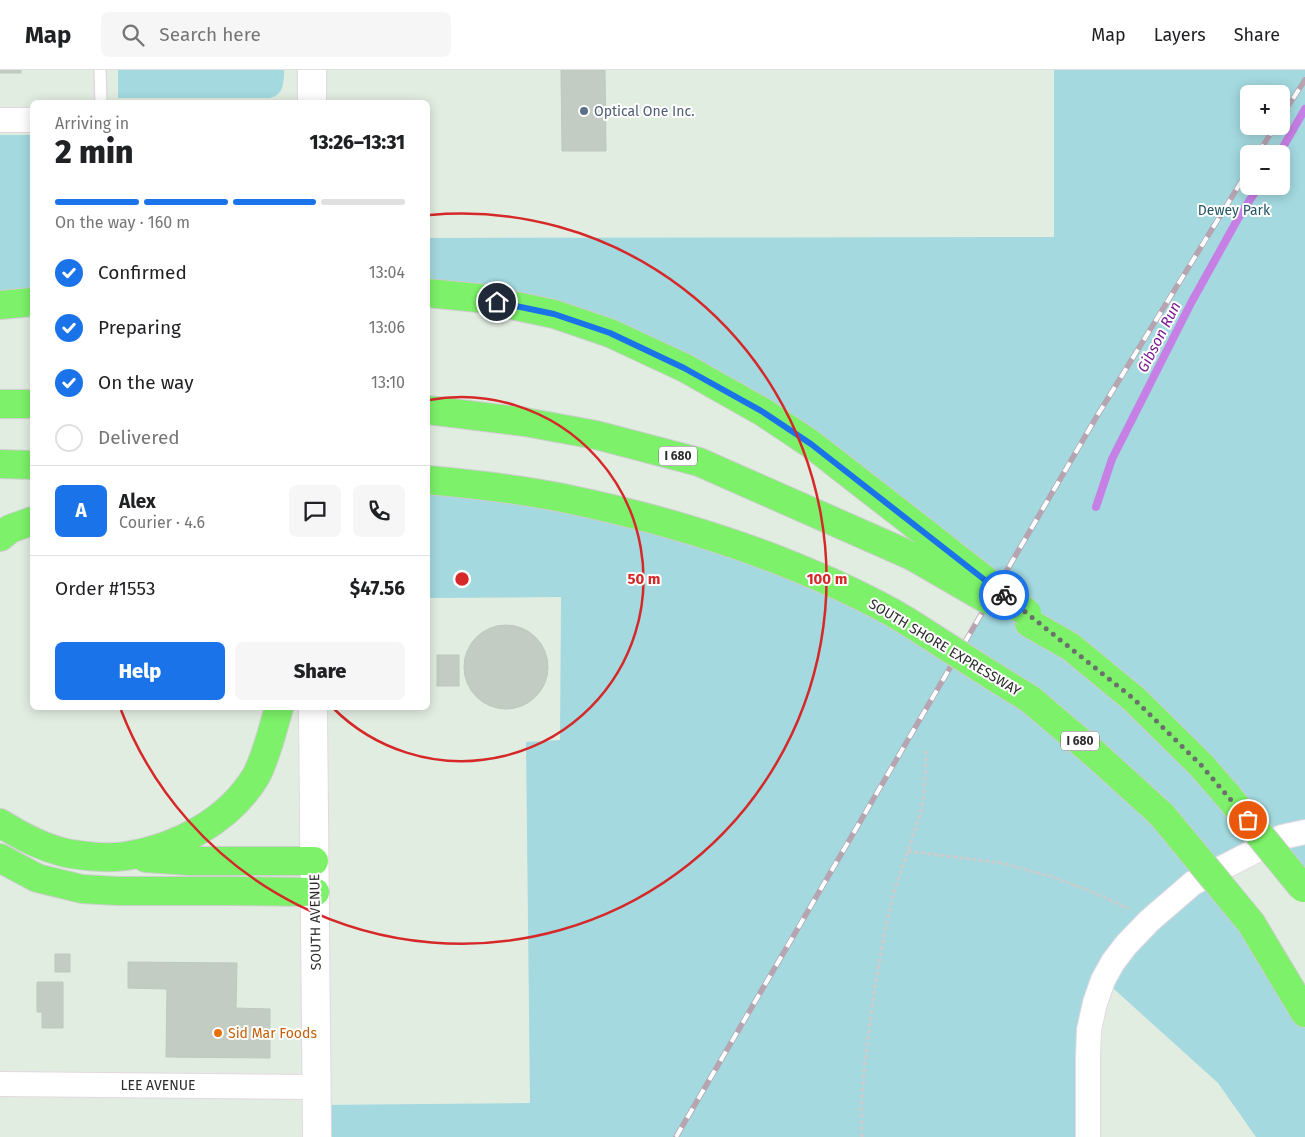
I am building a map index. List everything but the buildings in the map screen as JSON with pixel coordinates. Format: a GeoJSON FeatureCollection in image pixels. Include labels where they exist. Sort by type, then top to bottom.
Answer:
{"type":"FeatureCollection","features":[{"type":"Feature","properties":{"kind":"highway"},"geometry":{"type":"LineString","coordinates":[[430,293],[478,298],[554,314],[610,333],[684,368],[763,412],[811,444],[919,528],[1028,618]]}},
{"type":"Feature","properties":{"kind":"highway"},"geometry":{"type":"LineString","coordinates":[[0,304],[30,302]]}},
{"type":"Feature","properties":{"kind":"highway"},"geometry":{"type":"LineString","coordinates":[[0,404],[30,404]]}},
{"type":"Feature","properties":{"kind":"highway","name":"I 680"},"geometry":{"type":"LineString","coordinates":[[430,410],[526,422],[596,435],[699,462],[912,556],[1028,618],[1071,647],[1134,699],[1201,765],[1304,890]]}},
{"type":"Feature","properties":{"kind":"highway"},"geometry":{"type":"LineString","coordinates":[[0,464],[30,464]]}},
{"type":"Feature","properties":{"kind":"highway","name":"SOUTH SHORE EXPRESSWAY"},"geometry":{"type":"LineString","coordinates":[[430,480],[481,485],[562,498],[658,520],[736,544],[809,572],[884,607],[1030,700],[1096,755],[1162,815],[1251,924],[1305,1013]]}},
{"type":"Feature","properties":{"kind":"highway"},"geometry":{"type":"LineString","coordinates":[[0,536],[10,529],[30,522]]}},
{"type":"Feature","properties":{"kind":"highway"},"geometry":{"type":"LineString","coordinates":[[126,856],[168,846],[194,833],[216,820],[239,798],[256,776],[278,710]]}},
{"type":"Feature","properties":{"kind":"highway"},"geometry":{"type":"LineString","coordinates":[[0,823],[24,838],[62,852],[92,856],[126,856],[189,861],[314,862]]}},
{"type":"Feature","properties":{"kind":"highway"},"geometry":{"type":"LineString","coordinates":[[0,858],[37,878],[82,889],[118,892],[315,892]]}},
{"type":"Feature","properties":{"kind":"main road"},"geometry":{"type":"LineString","coordinates":[[312,70],[312,100]]}},
{"type":"Feature","properties":{"kind":"main road","name":"SOUTH AVENUE"},"geometry":{"type":"LineString","coordinates":[[313,710],[317,1137]]}},
{"type":"Feature","properties":{"kind":"street"},"geometry":{"type":"LineString","coordinates":[[0,120],[30,120]]}},
{"type":"Feature","properties":{"kind":"street"},"geometry":{"type":"LineString","coordinates":[[1088,1137],[1089,1030],[1095,1003],[1113,962],[1126,944],[1148,921],[1193,882],[1282,837],[1305,832]]}},
{"type":"Feature","properties":{"kind":"street","name":"LEE AVENUE"},"geometry":{"type":"LineString","coordinates":[[0,1084],[317,1087]]}},
{"type":"Feature","properties":{"kind":"lane"},"geometry":{"type":"LineString","coordinates":[[100,70],[101,100]]}},
{"type":"Feature","properties":{"kind":"path"},"geometry":{"type":"LineString","coordinates":[[862,1137],[862,1099],[865,1062],[874,992],[885,930],[895,889],[922,808],[926,751]]}},
{"type":"Feature","properties":{"kind":"path"},"geometry":{"type":"LineString","coordinates":[[908,850],[1000,863],[1053,877],[1095,893],[1127,908],[1148,921]]}},
{"type":"Feature","properties":{"kind":"green space"},"geometry":{"type":"Polygon","coordinates":[[[118,70],[284,70],[284,76],[280,92],[270,98],[118,98],[118,70]]]}},
{"type":"Feature","properties":{"kind":"green space","name":"Dewey Park"},"geometry":{"type":"Polygon","coordinates":[[[1054,70],[1305,70],[1305,891],[1267,845],[1210,875],[1305,1013],[1305,1137],[1256,1137],[1218,1083],[1104,980],[1088,1137],[317,1137],[317,1105],[530,1103],[526,742],[560,740],[561,597],[430,598],[430,480],[736,544],[957,654],[997,587],[811,444],[610,333],[430,293],[430,238],[1054,237],[1054,70]]]}},
{"type":"Feature","properties":{"kind":"green space"},"geometry":{"type":"Polygon","coordinates":[[[0,135],[30,135],[30,302],[0,305],[0,135]]]}},
{"type":"Feature","properties":{"kind":"waterway","name":"Gibson Run"},"geometry":{"type":"LineString","coordinates":[[1284,145],[1305,109]]}},
{"type":"Feature","properties":{"kind":"waterway","name":"Gibson Run"},"geometry":{"type":"LineString","coordinates":[[1096,507],[1112,459],[1191,303],[1253,195]]}},
{"type":"Feature","properties":{"kind":"railway"},"geometry":{"type":"LineString","coordinates":[[1290,103],[1305,80]]}},
{"type":"Feature","properties":{"kind":"railway"},"geometry":{"type":"LineString","coordinates":[[1263,145],[1270,135]]}},
{"type":"Feature","properties":{"kind":"railway"},"geometry":{"type":"LineString","coordinates":[[676,1137],[1097,416],[1240,184]]}},
{"type":"Feature","properties":{"kind":"way so far"},"geometry":{"type":"LineString","coordinates":[[1004,595],[1134,699],[1201,765],[1248,820]]}},
{"type":"Feature","properties":{"kind":"place","name":"Optical One Inc."},"geometry":{"type":"Point","coordinates":[584,111]}},
{"type":"Feature","properties":{"kind":"place","name":"Sid Mar Foods"},"geometry":{"type":"Point","coordinates":[218,1033]}},
{"type":"Feature","properties":{"kind":"route"},"geometry":{"type":"LineString","coordinates":[[497,302],[554,314],[610,333],[684,368],[763,412],[811,444],[1004,595]]}}]}
